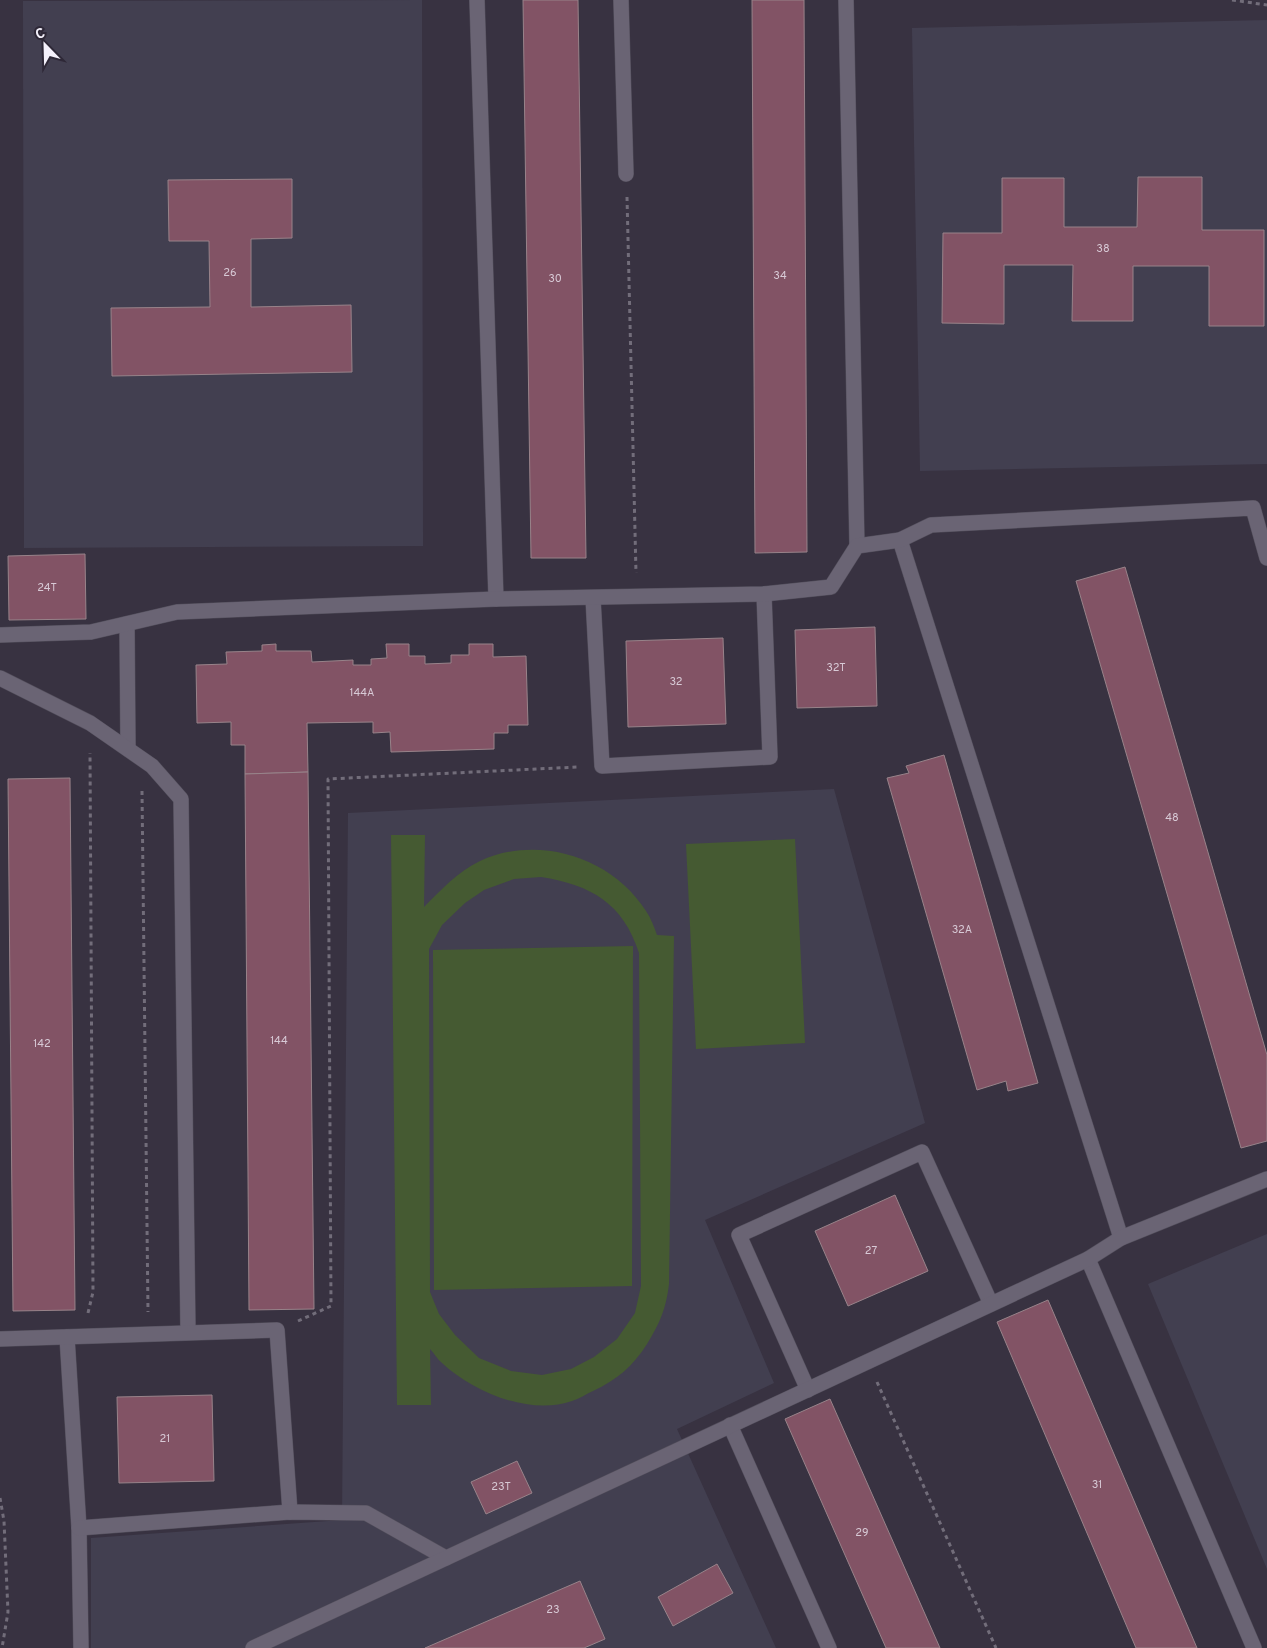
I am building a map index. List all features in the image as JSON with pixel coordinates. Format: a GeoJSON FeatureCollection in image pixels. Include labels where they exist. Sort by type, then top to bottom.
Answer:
{"type":"FeatureCollection","features":[{"type":"Feature","properties":{"kind":"lane"},"geometry":{"type":"LineString","coordinates":[[477,0],[496,599]]}},
{"type":"Feature","properties":{"kind":"lane"},"geometry":{"type":"LineString","coordinates":[[621,0],[626,174]]}},
{"type":"Feature","properties":{"kind":"lane"},"geometry":{"type":"LineString","coordinates":[[0,635],[91,632],[177,612],[496,599],[764,594],[831,586],[857,546],[846,0]]}},
{"type":"Feature","properties":{"kind":"lane"},"geometry":{"type":"LineString","coordinates":[[857,546],[900,540],[931,525],[1253,508],[1267,558]]}},
{"type":"Feature","properties":{"kind":"lane"},"geometry":{"type":"LineString","coordinates":[[900,540],[1121,1238]]}},
{"type":"Feature","properties":{"kind":"lane"},"geometry":{"type":"LineString","coordinates":[[593,598],[602,766],[770,757],[764,594]]}},
{"type":"Feature","properties":{"kind":"lane"},"geometry":{"type":"LineString","coordinates":[[127,624],[128,749]]}},
{"type":"Feature","properties":{"kind":"lane"},"geometry":{"type":"LineString","coordinates":[[0,678],[90,723],[152,766],[181,799],[188,1332]]}},
{"type":"Feature","properties":{"kind":"lane"},"geometry":{"type":"LineString","coordinates":[[808,1390],[739,1235],[922,1152],[991,1304]]}},
{"type":"Feature","properties":{"kind":"lane"},"geometry":{"type":"LineString","coordinates":[[253,1648],[1088,1259],[1121,1238],[1267,1179]]}},
{"type":"Feature","properties":{"kind":"lane"},"geometry":{"type":"LineString","coordinates":[[1088,1259],[1254,1648]]}},
{"type":"Feature","properties":{"kind":"lane"},"geometry":{"type":"LineString","coordinates":[[0,1338],[277,1330],[290,1512]]}},
{"type":"Feature","properties":{"kind":"lane"},"geometry":{"type":"LineString","coordinates":[[67,1337],[79,1528],[80,1648]]}},
{"type":"Feature","properties":{"kind":"lane"},"geometry":{"type":"LineString","coordinates":[[730,1425],[829,1648]]}},
{"type":"Feature","properties":{"kind":"lane"},"geometry":{"type":"LineString","coordinates":[[79,1528],[290,1512],[366,1513],[446,1558]]}},
{"type":"Feature","properties":{"kind":"path"},"geometry":{"type":"LineString","coordinates":[[1232,0],[1267,5]]}},
{"type":"Feature","properties":{"kind":"path"},"geometry":{"type":"LineString","coordinates":[[626,174],[637,597]]}},
{"type":"Feature","properties":{"kind":"path"},"geometry":{"type":"LineString","coordinates":[[67,1337],[81,1324],[89,1312],[93,1292],[90,723]]}},
{"type":"Feature","properties":{"kind":"path"},"geometry":{"type":"LineString","coordinates":[[141,758],[148,1334]]}},
{"type":"Feature","properties":{"kind":"path"},"geometry":{"type":"LineString","coordinates":[[277,1330],[331,1306],[328,780],[602,766]]}},
{"type":"Feature","properties":{"kind":"path"},"geometry":{"type":"LineString","coordinates":[[868,1361],[996,1648]]}},
{"type":"Feature","properties":{"kind":"path"},"geometry":{"type":"LineString","coordinates":[[0,1498],[4,1521],[8,1612],[2,1648]]}},
{"type":"Feature","properties":{"kind":"shaded area"},"geometry":{"type":"Polygon","coordinates":[[[422,0],[423,546],[24,548],[23,1],[422,0]]]}},
{"type":"Feature","properties":{"kind":"shaded area"},"geometry":{"type":"Polygon","coordinates":[[[1267,20],[1267,464],[920,471],[912,28],[1267,20]]]}},
{"type":"Feature","properties":{"kind":"shaded area"},"geometry":{"type":"Polygon","coordinates":[[[834,789],[925,1123],[705,1220],[774,1383],[677,1429],[776,1648],[91,1648],[91,1538],[342,1520],[348,813],[834,789]]]}},
{"type":"Feature","properties":{"kind":"shaded area"},"geometry":{"type":"Polygon","coordinates":[[[1267,1234],[1267,1569],[1148,1284],[1267,1234]]]}},
{"type":"Feature","properties":{"kind":"green space"},"geometry":{"type":"Polygon","coordinates":[[[391,835],[425,835],[424,907],[464,870],[480,861],[502,853],[526,850],[549,851],[572,856],[594,864],[614,877],[631,892],[648,914],[657,935],[674,936],[669,1284],[664,1308],[652,1336],[630,1366],[602,1387],[575,1400],[556,1405],[538,1405],[503,1398],[486,1392],[455,1374],[430,1349],[431,1405],[397,1405],[391,835]],[[541,877],[514,879],[484,890],[465,903],[442,925],[429,949],[430,1292],[439,1314],[455,1335],[479,1358],[511,1371],[542,1375],[571,1369],[594,1357],[617,1339],[635,1313],[641,1286],[639,953],[624,921],[603,899],[590,891],[541,877]]]}},
{"type":"Feature","properties":{"kind":"green space"},"geometry":{"type":"Polygon","coordinates":[[[795,839],[805,1043],[696,1049],[686,844],[795,839]]]}},
{"type":"Feature","properties":{"kind":"green space"},"geometry":{"type":"Polygon","coordinates":[[[633,946],[632,1286],[434,1290],[433,950],[633,946]]]}},
{"type":"Feature","properties":{"kind":"building"},"geometry":{"type":"Polygon","coordinates":[[[523,0],[578,0],[586,558],[531,558],[523,0]]]}},
{"type":"Feature","properties":{"kind":"building"},"geometry":{"type":"Polygon","coordinates":[[[752,0],[804,0],[807,552],[755,553],[752,0]]]}},
{"type":"Feature","properties":{"kind":"building"},"geometry":{"type":"Polygon","coordinates":[[[1138,177],[1202,177],[1202,230],[1264,230],[1264,326],[1209,326],[1209,266],[1133,266],[1133,321],[1072,321],[1073,265],[1004,265],[1004,324],[942,323],[943,233],[1002,233],[1002,178],[1064,178],[1064,227],[1137,227],[1138,177]]]}},
{"type":"Feature","properties":{"kind":"building"},"geometry":{"type":"Polygon","coordinates":[[[292,179],[292,238],[251,239],[251,307],[351,305],[352,372],[112,376],[111,308],[210,307],[209,241],[169,241],[168,180],[292,179]]]}},
{"type":"Feature","properties":{"kind":"building"},"geometry":{"type":"Polygon","coordinates":[[[85,554],[86,619],[9,620],[8,556],[85,554]]]}},
{"type":"Feature","properties":{"kind":"building"},"geometry":{"type":"Polygon","coordinates":[[[1125,567],[1267,1055],[1267,1141],[1241,1148],[1076,581],[1125,567]]]}},
{"type":"Feature","properties":{"kind":"building"},"geometry":{"type":"Polygon","coordinates":[[[875,627],[877,706],[797,708],[795,630],[875,627]]]}},
{"type":"Feature","properties":{"kind":"building"},"geometry":{"type":"Polygon","coordinates":[[[723,638],[726,724],[628,727],[626,641],[723,638]]]}},
{"type":"Feature","properties":{"kind":"building"},"geometry":{"type":"Polygon","coordinates":[[[276,644],[276,651],[311,651],[312,662],[353,660],[353,665],[371,665],[371,659],[387,658],[386,644],[409,644],[409,656],[425,656],[425,664],[451,663],[451,655],[469,655],[469,644],[493,644],[493,657],[526,656],[528,725],[508,725],[508,733],[494,733],[494,749],[391,752],[390,732],[373,733],[373,722],[307,723],[308,772],[245,774],[245,745],[231,745],[231,722],[197,723],[196,665],[227,664],[226,652],[262,651],[262,645],[276,644]]]}},
{"type":"Feature","properties":{"kind":"building"},"geometry":{"type":"Polygon","coordinates":[[[944,755],[1038,1083],[1008,1091],[1006,1081],[977,1090],[887,778],[909,773],[906,766],[944,755]]]}},
{"type":"Feature","properties":{"kind":"building"},"geometry":{"type":"Polygon","coordinates":[[[308,772],[314,1309],[249,1310],[245,774],[308,772]]]}},
{"type":"Feature","properties":{"kind":"building"},"geometry":{"type":"Polygon","coordinates":[[[70,778],[75,1310],[13,1311],[8,779],[70,778]]]}},
{"type":"Feature","properties":{"kind":"building"},"geometry":{"type":"Polygon","coordinates":[[[895,1195],[928,1271],[848,1306],[815,1231],[895,1195]]]}},
{"type":"Feature","properties":{"kind":"building"},"geometry":{"type":"Polygon","coordinates":[[[1048,1300],[1197,1648],[1136,1648],[997,1322],[1048,1300]]]}},
{"type":"Feature","properties":{"kind":"building"},"geometry":{"type":"Polygon","coordinates":[[[212,1395],[214,1481],[119,1483],[117,1397],[212,1395]]]}},
{"type":"Feature","properties":{"kind":"building"},"geometry":{"type":"Polygon","coordinates":[[[830,1399],[940,1648],[886,1648],[785,1419],[830,1399]]]}},
{"type":"Feature","properties":{"kind":"building"},"geometry":{"type":"Polygon","coordinates":[[[517,1461],[532,1493],[486,1514],[471,1482],[517,1461]]]}},
{"type":"Feature","properties":{"kind":"building"},"geometry":{"type":"Polygon","coordinates":[[[717,1564],[733,1593],[673,1626],[658,1597],[717,1564]]]}},
{"type":"Feature","properties":{"kind":"building"},"geometry":{"type":"Polygon","coordinates":[[[580,1581],[605,1639],[584,1648],[425,1648],[580,1581]]]}}]}
